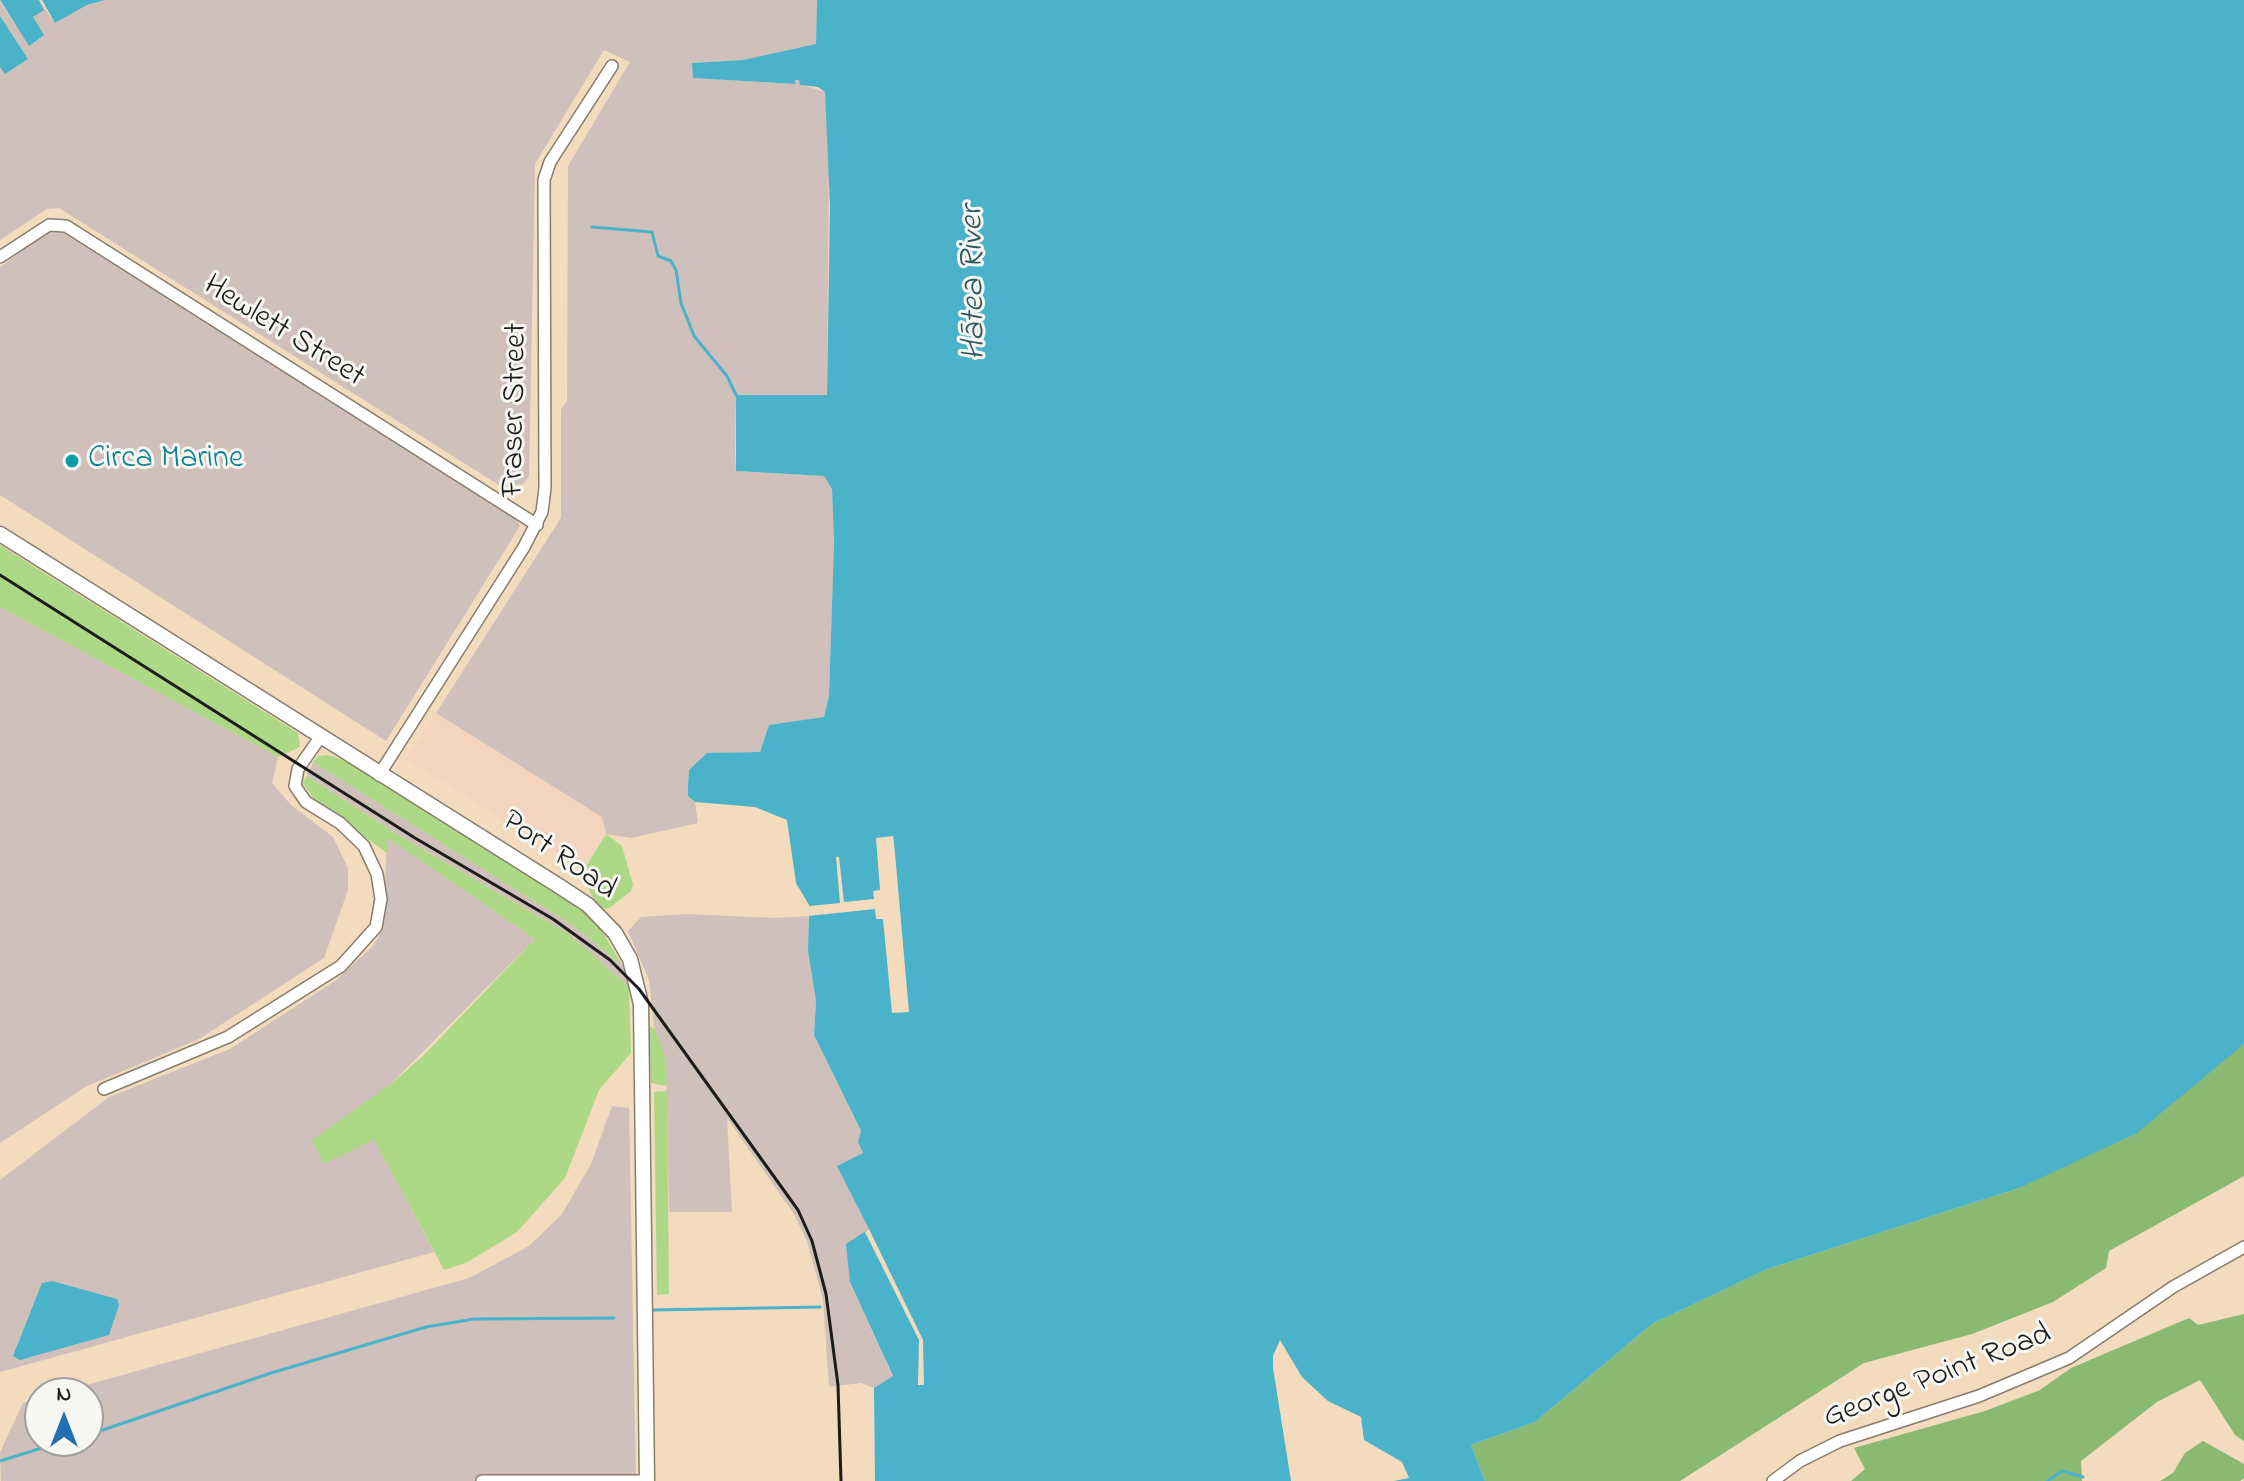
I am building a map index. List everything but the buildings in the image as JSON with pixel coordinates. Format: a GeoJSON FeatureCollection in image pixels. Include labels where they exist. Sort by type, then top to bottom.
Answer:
{"type":"FeatureCollection","features":[{"type":"Feature","properties":{"kind":"main road","name":"Port Road"},"geometry":{"type":"LineString","coordinates":[[0,534],[588,905],[615,933],[630,959],[641,1004],[647,1481]]}},
{"type":"Feature","properties":{"kind":"street","name":"Fraser Street"},"geometry":{"type":"LineString","coordinates":[[379,775],[537,525],[545,488],[544,180],[550,162],[612,66]]}},
{"type":"Feature","properties":{"kind":"street","name":"Hewlett Street"},"geometry":{"type":"LineString","coordinates":[[0,257],[49,225],[66,226],[537,525]]}},
{"type":"Feature","properties":{"kind":"street"},"geometry":{"type":"LineString","coordinates":[[104,1089],[228,1037],[341,966],[376,927],[381,899],[377,874],[364,846],[340,823],[306,802],[295,786],[298,769],[321,736]]}},
{"type":"Feature","properties":{"kind":"street","name":"George Point Road"},"geometry":{"type":"LineString","coordinates":[[1773,1481],[1800,1461],[1840,1441],[1979,1396],[2069,1358],[2173,1287],[2244,1247]]}},
{"type":"Feature","properties":{"kind":"street"},"geometry":{"type":"LineString","coordinates":[[482,1481],[647,1481]]}},
{"type":"Feature","properties":{"kind":"shaded area"},"geometry":{"type":"Polygon","coordinates":[[[39,0],[55,23],[87,5],[105,0],[817,0],[816,44],[744,60],[693,63],[693,78],[794,84],[795,80],[800,80],[800,84],[825,92],[829,159],[827,395],[736,396],[735,454],[736,471],[824,476],[832,489],[834,542],[829,696],[824,718],[769,725],[760,752],[707,754],[689,770],[688,796],[695,802],[698,823],[631,838],[606,834],[602,817],[436,713],[561,518],[561,409],[567,401],[568,166],[630,62],[604,50],[535,164],[529,476],[523,484],[502,487],[59,208],[47,209],[0,240],[0,67],[5,73],[28,59],[0,16],[0,2],[16,26],[44,9],[39,0]]]}},
{"type":"Feature","properties":{"kind":"shaded area"},"geometry":{"type":"Polygon","coordinates":[[[50,230],[59,230],[515,518],[520,526],[386,741],[0,495],[0,267],[50,230]]]}},
{"type":"Feature","properties":{"kind":"shaded area"},"geometry":{"type":"Polygon","coordinates":[[[0,607],[278,757],[272,783],[291,805],[333,837],[348,868],[348,890],[324,958],[199,1039],[85,1087],[0,1143],[0,607]]]}},
{"type":"Feature","properties":{"kind":"shaded area"},"geometry":{"type":"Polygon","coordinates":[[[436,713],[603,817],[606,834],[584,870],[406,759],[436,713]]]}},
{"type":"Feature","properties":{"kind":"shaded area"},"geometry":{"type":"Polygon","coordinates":[[[313,762],[575,927],[623,966],[629,987],[569,934],[403,838],[307,776],[313,762]]]}},
{"type":"Feature","properties":{"kind":"shaded area"},"geometry":{"type":"Polygon","coordinates":[[[387,837],[535,939],[392,1083],[374,1138],[434,1252],[0,1372],[0,1180],[109,1097],[230,1049],[335,981],[373,946],[383,929],[387,837]]]}},
{"type":"Feature","properties":{"kind":"shaded area"},"geometry":{"type":"Polygon","coordinates":[[[687,914],[774,918],[808,916],[808,951],[816,1001],[814,1035],[861,1132],[863,1153],[838,1167],[869,1229],[850,1282],[893,1377],[874,1388],[861,1383],[829,1387],[823,1300],[807,1241],[794,1214],[727,1118],[732,1212],[669,1212],[666,1060],[655,1034],[649,980],[628,931],[641,917],[687,914]]]}},
{"type":"Feature","properties":{"kind":"shaded area"},"geometry":{"type":"Polygon","coordinates":[[[612,1106],[629,1108],[636,1481],[1,1481],[0,1452],[23,1403],[24,1457],[104,1457],[104,1380],[469,1278],[529,1246],[562,1214],[591,1164],[612,1106]]]}},
{"type":"Feature","properties":{"kind":"green space"},"geometry":{"type":"Polygon","coordinates":[[[0,545],[298,733],[300,747],[278,757],[0,607],[0,545]]]}},
{"type":"Feature","properties":{"kind":"green space"},"geometry":{"type":"Polygon","coordinates":[[[329,755],[351,763],[575,905],[595,920],[623,966],[575,927],[313,762],[318,756],[329,755]]]}},
{"type":"Feature","properties":{"kind":"green space"},"geometry":{"type":"Polygon","coordinates":[[[307,776],[403,838],[569,934],[629,987],[631,1053],[599,1090],[565,1178],[517,1232],[466,1263],[444,1270],[374,1139],[324,1164],[312,1140],[392,1083],[424,1055],[535,939],[388,838],[387,853],[316,802],[303,783],[307,776]]]}},
{"type":"Feature","properties":{"kind":"green space"},"geometry":{"type":"Polygon","coordinates":[[[606,834],[622,846],[633,885],[631,891],[608,909],[601,907],[590,893],[584,870],[606,834]]]}},
{"type":"Feature","properties":{"kind":"green space"},"geometry":{"type":"Polygon","coordinates":[[[649,1026],[655,1029],[666,1060],[667,1086],[651,1083],[649,1026]]]}},
{"type":"Feature","properties":{"kind":"green space"},"geometry":{"type":"Polygon","coordinates":[[[2244,1044],[2244,1176],[2109,1251],[2106,1268],[2053,1302],[1972,1334],[1864,1363],[1680,1481],[1485,1481],[1471,1445],[1535,1422],[1652,1324],[1767,1269],[2019,1188],[2244,1044]]]}},
{"type":"Feature","properties":{"kind":"green space"},"geometry":{"type":"Polygon","coordinates":[[[667,1091],[669,1294],[657,1295],[654,1092],[667,1091]]]}},
{"type":"Feature","properties":{"kind":"green space"},"geometry":{"type":"Polygon","coordinates":[[[2244,1314],[2244,1441],[2235,1435],[2200,1380],[2157,1402],[2081,1461],[2082,1481],[1851,1481],[1865,1469],[1854,1448],[1985,1411],[2040,1390],[2071,1368],[2189,1318],[2198,1325],[2244,1314]]]}},
{"type":"Feature","properties":{"kind":"green space"},"geometry":{"type":"Polygon","coordinates":[[[2203,1441],[2244,1464],[2244,1478],[2240,1481],[2160,1481],[2173,1473],[2185,1453],[2203,1441]]]}},
{"type":"Feature","properties":{"kind":"water"},"geometry":{"type":"Polygon","coordinates":[[[0,0],[39,0],[44,10],[33,17],[44,35],[29,46],[0,0]]]}},
{"type":"Feature","properties":{"kind":"water"},"geometry":{"type":"Polygon","coordinates":[[[42,0],[105,0],[87,5],[55,23],[42,0]]]}},
{"type":"Feature","properties":{"kind":"water","name":"Hātea River"},"geometry":{"type":"Polygon","coordinates":[[[817,0],[2244,0],[2244,1044],[2137,1133],[2019,1188],[1767,1269],[1652,1324],[1535,1422],[1471,1445],[1485,1481],[1394,1481],[1409,1478],[1402,1462],[1364,1440],[1361,1417],[1328,1401],[1302,1377],[1280,1340],[1273,1356],[1273,1368],[1291,1481],[875,1481],[874,1388],[893,1376],[850,1282],[846,1244],[869,1229],[837,1166],[863,1153],[858,1142],[861,1131],[814,1035],[816,1001],[808,951],[809,905],[796,883],[787,820],[755,807],[695,802],[688,796],[689,770],[707,753],[760,752],[769,725],[824,717],[829,696],[834,542],[832,489],[824,476],[736,471],[736,395],[827,395],[830,206],[825,92],[818,87],[800,85],[799,80],[795,80],[795,84],[693,78],[692,63],[743,60],[816,44],[817,0]]]}},
{"type":"Feature","properties":{"kind":"water"},"geometry":{"type":"Polygon","coordinates":[[[0,16],[28,59],[5,74],[0,67],[0,16]]]}},
{"type":"Feature","properties":{"kind":"water"},"geometry":{"type":"Polygon","coordinates":[[[52,1281],[117,1299],[119,1305],[109,1335],[20,1360],[13,1356],[42,1283],[52,1281]]]}},
{"type":"Feature","properties":{"kind":"pier"},"geometry":{"type":"Polygon","coordinates":[[[893,836],[909,1012],[892,1013],[883,919],[876,919],[875,909],[808,916],[809,906],[840,903],[836,857],[839,857],[844,902],[874,899],[873,891],[880,890],[876,838],[893,836]]]}},
{"type":"Feature","properties":{"kind":"pier"},"geometry":{"type":"Polygon","coordinates":[[[869,1229],[923,1340],[924,1385],[918,1385],[919,1340],[865,1232],[869,1229]]]}},
{"type":"Feature","properties":{"kind":"waterway"},"geometry":{"type":"LineString","coordinates":[[592,227],[652,232],[658,256],[671,261],[676,270],[681,303],[694,336],[727,376],[736,395]]}},
{"type":"Feature","properties":{"kind":"waterway"},"geometry":{"type":"LineString","coordinates":[[653,1310],[820,1307]]}},
{"type":"Feature","properties":{"kind":"waterway"},"geometry":{"type":"LineString","coordinates":[[104,1430],[271,1373],[426,1327],[474,1319],[614,1318]]}},
{"type":"Feature","properties":{"kind":"waterway"},"geometry":{"type":"LineString","coordinates":[[0,1461],[24,1454]]}},
{"type":"Feature","properties":{"kind":"waterway"},"geometry":{"type":"LineString","coordinates":[[2047,1481],[2062,1471],[2083,1477]]}},
{"type":"Feature","properties":{"kind":"railway"},"geometry":{"type":"LineString","coordinates":[[0,575],[415,838],[553,919],[610,960],[639,989],[798,1210],[812,1241],[826,1294],[838,1385],[841,1481]]}},
{"type":"Feature","properties":{"kind":"place","name":"Circa Marine"},"geometry":{"type":"Point","coordinates":[72,461]}}]}
